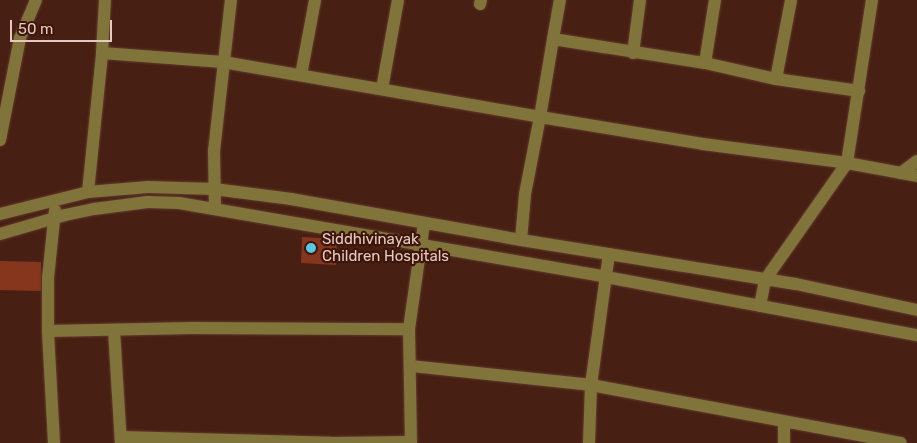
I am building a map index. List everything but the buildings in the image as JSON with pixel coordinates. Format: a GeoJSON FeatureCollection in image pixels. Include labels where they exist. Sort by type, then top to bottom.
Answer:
{"type":"FeatureCollection","features":[{"type":"Feature","properties":{"kind":"street"},"geometry":{"type":"LineString","coordinates":[[0,140],[20,38],[36,0]]}},
{"type":"Feature","properties":{"kind":"street"},"geometry":{"type":"LineString","coordinates":[[88,192],[102,53],[105,0]]}},
{"type":"Feature","properties":{"kind":"street"},"geometry":{"type":"LineString","coordinates":[[215,208],[214,151],[223,62],[232,0]]}},
{"type":"Feature","properties":{"kind":"street"},"geometry":{"type":"LineString","coordinates":[[301,75],[315,0]]}},
{"type":"Feature","properties":{"kind":"street"},"geometry":{"type":"LineString","coordinates":[[382,89],[398,0]]}},
{"type":"Feature","properties":{"kind":"street"},"geometry":{"type":"LineString","coordinates":[[521,240],[525,194],[560,0]]}},
{"type":"Feature","properties":{"kind":"street"},"geometry":{"type":"LineString","coordinates":[[633,53],[640,0]]}},
{"type":"Feature","properties":{"kind":"street"},"geometry":{"type":"LineString","coordinates":[[704,63],[715,0]]}},
{"type":"Feature","properties":{"kind":"street"},"geometry":{"type":"LineString","coordinates":[[776,79],[791,0]]}},
{"type":"Feature","properties":{"kind":"street"},"geometry":{"type":"LineString","coordinates":[[760,306],[765,280],[847,163],[872,0]]}},
{"type":"Feature","properties":{"kind":"street"},"geometry":{"type":"LineString","coordinates":[[553,40],[704,63],[776,79],[859,91]]}},
{"type":"Feature","properties":{"kind":"street"},"geometry":{"type":"LineString","coordinates":[[102,53],[223,62],[703,144],[847,163],[917,176]]}},
{"type":"Feature","properties":{"kind":"street"},"geometry":{"type":"LineString","coordinates":[[901,173],[917,161]]}},
{"type":"Feature","properties":{"kind":"street"},"geometry":{"type":"LineString","coordinates":[[0,214],[88,192],[148,187],[214,189],[292,199],[521,240],[765,280],[917,310]]}},
{"type":"Feature","properties":{"kind":"street"},"geometry":{"type":"LineString","coordinates":[[54,443],[48,331],[48,278],[55,200]]}},
{"type":"Feature","properties":{"kind":"street"},"geometry":{"type":"LineString","coordinates":[[0,234],[54,218],[94,209],[148,202],[178,203],[606,277],[917,335]]}},
{"type":"Feature","properties":{"kind":"street"},"geometry":{"type":"LineString","coordinates":[[114,330],[121,440],[411,443],[409,329],[424,223]]}},
{"type":"Feature","properties":{"kind":"street"},"geometry":{"type":"LineString","coordinates":[[589,443],[591,385],[609,254]]}},
{"type":"Feature","properties":{"kind":"street"},"geometry":{"type":"LineString","coordinates":[[48,331],[409,329]]}},
{"type":"Feature","properties":{"kind":"street"},"geometry":{"type":"LineString","coordinates":[[411,366],[591,385],[887,442],[901,443]]}},
{"type":"Feature","properties":{"kind":"street"},"geometry":{"type":"LineString","coordinates":[[784,422],[784,443]]}},
{"type":"Feature","properties":{"kind":"place","name":"Siddhivinayak Children Hospitals"},"geometry":{"type":"Point","coordinates":[311,248]}}]}
